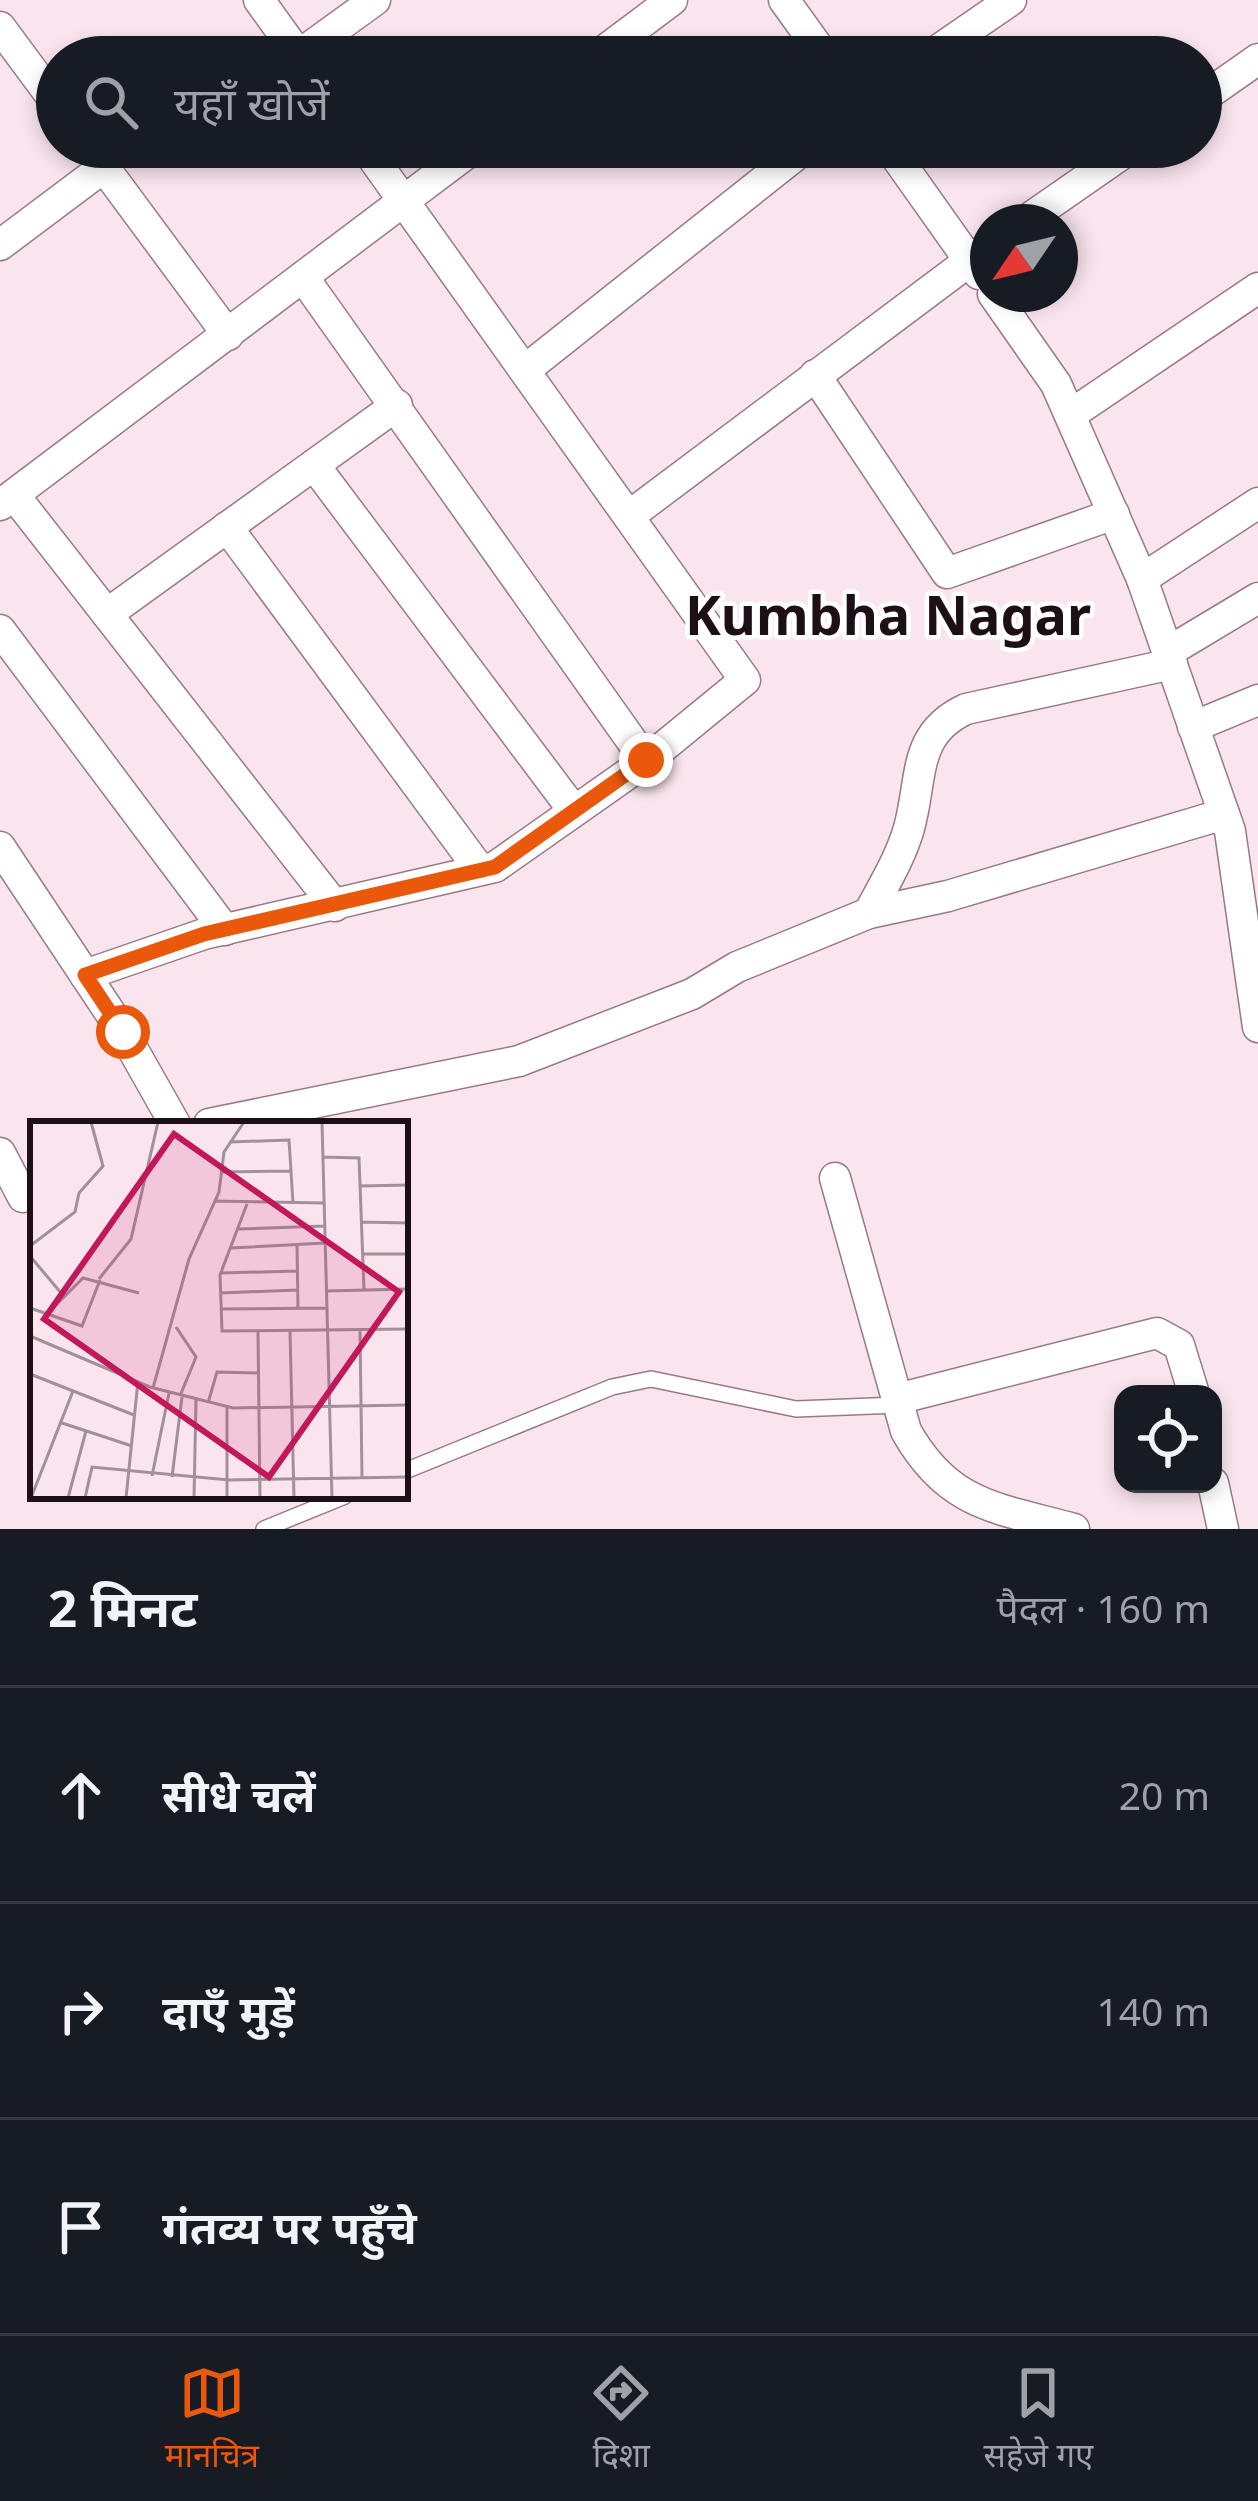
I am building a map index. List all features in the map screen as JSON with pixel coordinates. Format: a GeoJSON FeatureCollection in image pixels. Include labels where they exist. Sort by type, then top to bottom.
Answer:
{"type":"FeatureCollection","features":[{"type":"Feature","properties":{"kind":"street"},"geometry":{"type":"LineString","coordinates":[[259,0],[285,36]]}},
{"type":"Feature","properties":{"kind":"street"},"geometry":{"type":"LineString","coordinates":[[326,36],[375,0]]}},
{"type":"Feature","properties":{"kind":"street"},"geometry":{"type":"LineString","coordinates":[[624,36],[672,0]]}},
{"type":"Feature","properties":{"kind":"street"},"geometry":{"type":"LineString","coordinates":[[784,0],[810,36]]}},
{"type":"Feature","properties":{"kind":"street"},"geometry":{"type":"LineString","coordinates":[[959,36],[1011,0]]}},
{"type":"Feature","properties":{"kind":"street"},"geometry":{"type":"LineString","coordinates":[[0,28],[36,76]]}},
{"type":"Feature","properties":{"kind":"street"},"geometry":{"type":"LineString","coordinates":[[1222,84],[1258,59]]}},
{"type":"Feature","properties":{"kind":"street"},"geometry":{"type":"LineString","coordinates":[[0,245],[84,168]]}},
{"type":"Feature","properties":{"kind":"street"},"geometry":{"type":"LineString","coordinates":[[104,168],[228,335]]}},
{"type":"Feature","properties":{"kind":"street"},"geometry":{"type":"LineString","coordinates":[[85,975],[225,930],[495,867],[646,760],[746,680],[380,168]]}},
{"type":"Feature","properties":{"kind":"street"},"geometry":{"type":"LineString","coordinates":[[335,906],[107,614],[7,500],[447,168]]}},
{"type":"Feature","properties":{"kind":"street"},"geometry":{"type":"LineString","coordinates":[[524,370],[779,168]]}},
{"type":"Feature","properties":{"kind":"street"},"geometry":{"type":"LineString","coordinates":[[907,168],[970,242]]}},
{"type":"Feature","properties":{"kind":"street"},"geometry":{"type":"LineString","coordinates":[[1050,204],[1102,168]]}},
{"type":"Feature","properties":{"kind":"street"},"geometry":{"type":"LineString","coordinates":[[629,516],[970,260]]}},
{"type":"Feature","properties":{"kind":"street"},"geometry":{"type":"LineString","coordinates":[[303,278],[646,760]]}},
{"type":"Feature","properties":{"kind":"street"},"geometry":{"type":"LineString","coordinates":[[1070,416],[1258,287]]}},
{"type":"Feature","properties":{"kind":"street"},"geometry":{"type":"LineString","coordinates":[[1006,312],[1056,384],[1142,579],[1170,658],[1249,897],[1258,1027]]}},
{"type":"Feature","properties":{"kind":"street"},"geometry":{"type":"LineString","coordinates":[[815,376],[947,573],[1114,514]]}},
{"type":"Feature","properties":{"kind":"street"},"geometry":{"type":"LineString","coordinates":[[107,614],[397,405]]}},
{"type":"Feature","properties":{"kind":"street"},"geometry":{"type":"LineString","coordinates":[[314,465],[574,811]]}},
{"type":"Feature","properties":{"kind":"street"},"geometry":{"type":"LineString","coordinates":[[1142,579],[1258,503]]}},
{"type":"Feature","properties":{"kind":"street"},"geometry":{"type":"LineString","coordinates":[[227,527],[480,870]]}},
{"type":"Feature","properties":{"kind":"street"},"geometry":{"type":"LineString","coordinates":[[869,913],[909,830],[925,742],[944,720],[966,709],[1170,658],[1258,598]]}},
{"type":"Feature","properties":{"kind":"street"},"geometry":{"type":"LineString","coordinates":[[0,630],[225,930]]}},
{"type":"Feature","properties":{"kind":"street"},"geometry":{"type":"LineString","coordinates":[[1193,727],[1258,700]]}},
{"type":"Feature","properties":{"kind":"street"},"geometry":{"type":"LineString","coordinates":[[224,1121],[518,1061],[692,994],[737,967],[869,913],[948,896],[1224,814]]}},
{"type":"Feature","properties":{"kind":"street"},"geometry":{"type":"LineString","coordinates":[[0,847],[173,1121]]}},
{"type":"Feature","properties":{"kind":"street"},"geometry":{"type":"LineString","coordinates":[[0,1153],[19,1199]]}},
{"type":"Feature","properties":{"kind":"street"},"geometry":{"type":"LineString","coordinates":[[835,1178],[898,1402],[922,1460],[945,1484],[974,1502],[1074,1529]]}},
{"type":"Feature","properties":{"kind":"street"},"geometry":{"type":"LineString","coordinates":[[898,1402],[1157,1333],[1179,1345],[1191,1385]]}},
{"type":"Feature","properties":{"kind":"street"},"geometry":{"type":"LineString","coordinates":[[1215,1493],[1223,1529]]}},
{"type":"Feature","properties":{"kind":"lane"},"geometry":{"type":"LineString","coordinates":[[408,1470],[612,1387],[651,1379],[694,1384],[796,1409],[898,1402]]}},
{"type":"Feature","properties":{"kind":"lane"},"geometry":{"type":"LineString","coordinates":[[264,1529],[337,1499]]}},
{"type":"Feature","properties":{"kind":"district","name":"Kumbha Nagar"},"geometry":{"type":"Point","coordinates":[888,616]}},
{"type":"Feature","properties":{"kind":"route"},"geometry":{"type":"LineString","coordinates":[[123,1032],[85,975],[204,934],[495,867],[646,760]]}}]}
